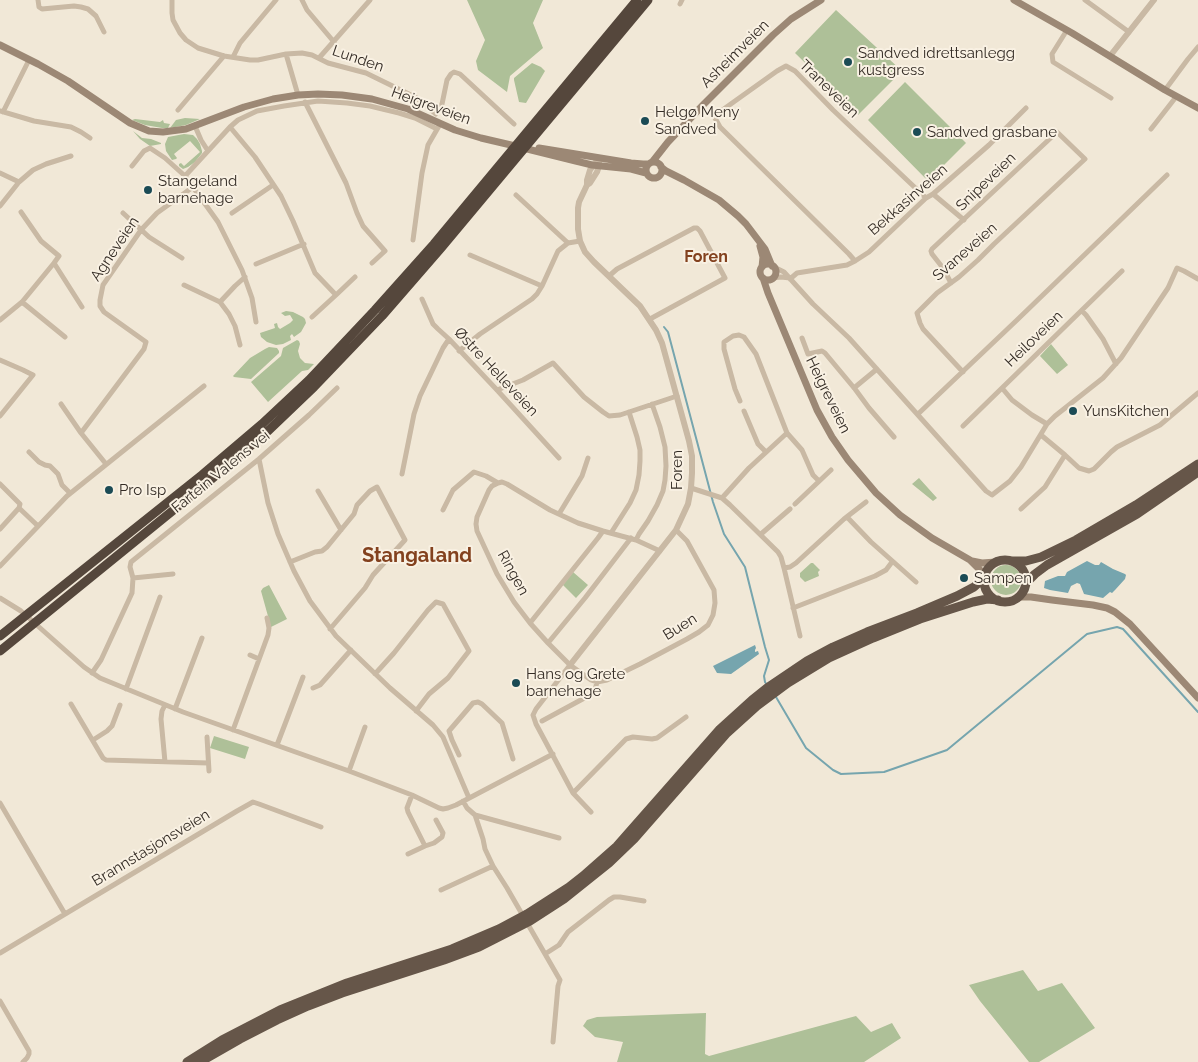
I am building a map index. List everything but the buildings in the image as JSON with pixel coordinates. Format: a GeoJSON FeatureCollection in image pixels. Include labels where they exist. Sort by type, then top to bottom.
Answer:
{"type":"FeatureCollection","features":[{"type":"Feature","properties":{"kind":"highway"},"geometry":{"type":"LineString","coordinates":[[0,636],[202,475],[262,424],[302,386],[375,310],[434,244],[636,0]]}},
{"type":"Feature","properties":{"kind":"highway"},"geometry":{"type":"LineString","coordinates":[[0,651],[208,482],[269,430],[314,387],[382,316],[441,248],[648,0]]}},
{"type":"Feature","properties":{"kind":"highway"},"geometry":{"type":"LineString","coordinates":[[187,1062],[222,1040],[280,1010],[347,983],[452,949],[521,918],[583,876],[617,846],[734,716],[786,680],[807,661],[867,632],[957,596],[974,587],[996,562],[1004,560],[1013,562],[1026,561],[1041,557],[1076,540],[1136,506],[1198,464]]}},
{"type":"Feature","properties":{"kind":"highway"},"geometry":{"type":"LineString","coordinates":[[786,680],[873,638],[928,617],[973,602],[987,599],[1009,601],[1018,597],[1026,584],[1047,564],[1136,514],[1198,472]]}},
{"type":"Feature","properties":{"kind":"highway"},"geometry":{"type":"LineString","coordinates":[[1013,562],[1022,568],[1025,573],[1026,584]]}},
{"type":"Feature","properties":{"kind":"highway"},"geometry":{"type":"LineString","coordinates":[[985,576],[987,591],[998,600]]}},
{"type":"Feature","properties":{"kind":"highway"},"geometry":{"type":"LineString","coordinates":[[200,1062],[240,1038],[308,1006],[444,960],[479,946],[545,912],[583,885],[634,839],[754,703]]}},
{"type":"Feature","properties":{"kind":"main road","name":"Asheimveien"},"geometry":{"type":"LineString","coordinates":[[656,164],[668,142],[777,31],[801,12],[821,0]]}},
{"type":"Feature","properties":{"kind":"main road"},"geometry":{"type":"LineString","coordinates":[[1014,0],[1176,97],[1198,108]]}},
{"type":"Feature","properties":{"kind":"main road","name":"Heigreveien"},"geometry":{"type":"LineString","coordinates":[[0,45],[68,81],[122,118],[138,127],[150,130],[163,132],[178,131],[250,105],[273,99],[298,95],[342,95],[372,99],[408,109],[438,126],[472,136],[646,173]]}},
{"type":"Feature","properties":{"kind":"main road","name":"Heigreveien"},"geometry":{"type":"LineString","coordinates":[[597,163],[656,164],[706,192],[729,208],[746,224],[765,249],[775,273],[772,278],[773,304]]}},
{"type":"Feature","properties":{"kind":"main road"},"geometry":{"type":"LineString","coordinates":[[656,164],[662,172],[659,176],[652,178],[646,173],[646,168],[656,164]]}},
{"type":"Feature","properties":{"kind":"main road","name":"Heigreveien"},"geometry":{"type":"LineString","coordinates":[[659,176],[691,185]]}},
{"type":"Feature","properties":{"kind":"main road","name":"Heigreveien"},"geometry":{"type":"LineString","coordinates":[[760,243],[763,257],[760,273],[817,410],[835,442],[856,471],[890,506],[911,524],[932,538],[970,560],[982,563],[996,562]]}},
{"type":"Feature","properties":{"kind":"main road"},"geometry":{"type":"LineString","coordinates":[[762,267],[766,265],[772,266]]}},
{"type":"Feature","properties":{"kind":"main road"},"geometry":{"type":"LineString","coordinates":[[763,278],[767,280],[772,278]]}},
{"type":"Feature","properties":{"kind":"main road","name":"Heigreveien"},"geometry":{"type":"LineString","coordinates":[[970,560],[985,576]]}},
{"type":"Feature","properties":{"kind":"main road"},"geometry":{"type":"LineString","coordinates":[[1026,584],[1029,590],[1046,599]]}},
{"type":"Feature","properties":{"kind":"main road"},"geometry":{"type":"LineString","coordinates":[[1018,597],[1093,605],[1107,608],[1120,615],[1198,698]]}},
{"type":"Feature","properties":{"kind":"street"},"geometry":{"type":"LineString","coordinates":[[38,0],[39,7],[42,9],[81,6],[88,9],[96,16],[104,32]]}},
{"type":"Feature","properties":{"kind":"street","name":"Lunden"},"geometry":{"type":"LineString","coordinates":[[172,0],[173,20],[180,33],[186,40],[198,48],[224,56],[258,60],[286,54],[302,53],[328,63],[366,73],[417,98],[436,114],[442,104],[447,80],[454,72],[460,74],[514,124]]}},
{"type":"Feature","properties":{"kind":"street"},"geometry":{"type":"LineString","coordinates":[[232,57],[240,43],[276,0]]}},
{"type":"Feature","properties":{"kind":"street"},"geometry":{"type":"LineString","coordinates":[[302,0],[306,10],[334,42]]}},
{"type":"Feature","properties":{"kind":"street"},"geometry":{"type":"LineString","coordinates":[[319,58],[370,0]]}},
{"type":"Feature","properties":{"kind":"street"},"geometry":{"type":"LineString","coordinates":[[1085,0],[1129,32]]}},
{"type":"Feature","properties":{"kind":"street"},"geometry":{"type":"LineString","coordinates":[[1110,56],[1154,0]]}},
{"type":"Feature","properties":{"kind":"street"},"geometry":{"type":"LineString","coordinates":[[1067,30],[1052,54],[1053,62],[1111,98]]}},
{"type":"Feature","properties":{"kind":"street"},"geometry":{"type":"LineString","coordinates":[[1165,90],[1198,47]]}},
{"type":"Feature","properties":{"kind":"street"},"geometry":{"type":"LineString","coordinates":[[286,54],[298,95]]}},
{"type":"Feature","properties":{"kind":"street"},"geometry":{"type":"LineString","coordinates":[[178,110],[224,56]]}},
{"type":"Feature","properties":{"kind":"street"},"geometry":{"type":"LineString","coordinates":[[29,60],[2,112],[34,121],[71,127],[90,138]]}},
{"type":"Feature","properties":{"kind":"street","name":"Traneveien"},"geometry":{"type":"LineString","coordinates":[[854,261],[720,127],[715,118],[721,111],[777,70],[786,66],[795,71],[833,110],[926,198]]}},
{"type":"Feature","properties":{"kind":"street"},"geometry":{"type":"LineString","coordinates":[[1151,129],[1176,97]]}},
{"type":"Feature","properties":{"kind":"street"},"geometry":{"type":"LineString","coordinates":[[185,176],[230,126],[242,117],[257,111],[305,102],[328,101],[347,102],[399,113],[438,126],[428,145],[422,173],[413,240]]}},
{"type":"Feature","properties":{"kind":"street"},"geometry":{"type":"LineString","coordinates":[[305,102],[346,183],[363,226],[385,251],[372,263]]}},
{"type":"Feature","properties":{"kind":"street","name":"Bekkasinveien"},"geometry":{"type":"LineString","coordinates":[[772,278],[790,278],[797,273],[847,265],[868,252],[926,198],[989,145],[1026,108]]}},
{"type":"Feature","properties":{"kind":"street"},"geometry":{"type":"LineString","coordinates":[[195,126],[208,151]]}},
{"type":"Feature","properties":{"kind":"street"},"geometry":{"type":"LineString","coordinates":[[230,126],[248,147],[274,185],[294,221],[315,273],[336,295]]}},
{"type":"Feature","properties":{"kind":"street","name":"Snipeveien"},"geometry":{"type":"LineString","coordinates":[[951,283],[931,251],[1057,132],[1085,159]]}},
{"type":"Feature","properties":{"kind":"street"},"geometry":{"type":"LineString","coordinates":[[132,166],[144,151],[150,148],[165,158],[185,176],[218,222],[245,277],[252,298],[256,322]]}},
{"type":"Feature","properties":{"kind":"street"},"geometry":{"type":"LineString","coordinates":[[0,206],[19,182],[40,166],[71,156]]}},
{"type":"Feature","properties":{"kind":"street","name":"Svaneveien"},"geometry":{"type":"LineString","coordinates":[[963,372],[923,329],[917,313],[937,293],[978,260],[1085,159]]}},
{"type":"Feature","properties":{"kind":"street","name":"Foren"},"geometry":{"type":"LineString","coordinates":[[553,754],[533,714],[676,530],[688,504],[691,488],[692,456],[689,441],[662,343],[650,319],[640,306],[589,257],[580,241],[577,214],[587,180],[597,163]]}},
{"type":"Feature","properties":{"kind":"street"},"geometry":{"type":"LineString","coordinates":[[0,173],[19,182]]}},
{"type":"Feature","properties":{"kind":"street"},"geometry":{"type":"LineString","coordinates":[[918,414],[1167,175]]}},
{"type":"Feature","properties":{"kind":"street"},"geometry":{"type":"LineString","coordinates":[[232,213],[274,185]]}},
{"type":"Feature","properties":{"kind":"street","name":"Agneveien"},"geometry":{"type":"LineString","coordinates":[[81,433],[144,349],[146,342],[104,312],[100,306],[103,285],[141,230],[157,213],[193,187]]}},
{"type":"Feature","properties":{"kind":"street"},"geometry":{"type":"LineString","coordinates":[[933,194],[964,220]]}},
{"type":"Feature","properties":{"kind":"street"},"geometry":{"type":"LineString","coordinates":[[516,195],[568,243]]}},
{"type":"Feature","properties":{"kind":"street"},"geometry":{"type":"LineString","coordinates":[[0,320],[22,302],[59,256],[42,241],[21,212]]}},
{"type":"Feature","properties":{"kind":"street"},"geometry":{"type":"LineString","coordinates":[[123,213],[149,237],[182,258]]}},
{"type":"Feature","properties":{"kind":"street"},"geometry":{"type":"LineString","coordinates":[[609,276],[618,269],[694,228],[700,231],[725,278],[650,319]]}},
{"type":"Feature","properties":{"kind":"street"},"geometry":{"type":"LineString","coordinates":[[459,351],[480,334],[532,299],[542,286],[558,251],[568,243],[580,241]]}},
{"type":"Feature","properties":{"kind":"street"},"geometry":{"type":"LineString","coordinates":[[256,264],[304,244]]}},
{"type":"Feature","properties":{"kind":"street"},"geometry":{"type":"LineString","coordinates":[[470,255],[542,286]]}},
{"type":"Feature","properties":{"kind":"street"},"geometry":{"type":"LineString","coordinates":[[54,263],[82,307]]}},
{"type":"Feature","properties":{"kind":"street"},"geometry":{"type":"LineString","coordinates":[[772,266],[784,272],[849,338],[986,491],[992,495],[1010,481],[1041,435],[1046,424],[1103,378],[1121,358],[1168,288],[1177,268],[1198,279]]}},
{"type":"Feature","properties":{"kind":"street","name":"Heiloveien"},"geometry":{"type":"LineString","coordinates":[[963,426],[1122,271]]}},
{"type":"Feature","properties":{"kind":"street"},"geometry":{"type":"LineString","coordinates":[[220,302],[245,277]]}},
{"type":"Feature","properties":{"kind":"street"},"geometry":{"type":"LineString","coordinates":[[312,317],[355,277]]}},
{"type":"Feature","properties":{"kind":"street"},"geometry":{"type":"LineString","coordinates":[[184,285],[220,302],[235,326],[240,345]]}},
{"type":"Feature","properties":{"kind":"street","name":"Østre Helleveien"},"geometry":{"type":"LineString","coordinates":[[422,298],[433,324],[559,458]]}},
{"type":"Feature","properties":{"kind":"street"},"geometry":{"type":"LineString","coordinates":[[22,302],[65,338]]}},
{"type":"Feature","properties":{"kind":"street"},"geometry":{"type":"LineString","coordinates":[[1082,311],[1103,339],[1116,364]]}},
{"type":"Feature","properties":{"kind":"street"},"geometry":{"type":"LineString","coordinates":[[740,401],[724,349],[724,342],[733,336],[739,335],[744,337],[756,354],[787,433],[802,450],[813,475],[819,481]]}},
{"type":"Feature","properties":{"kind":"street"},"geometry":{"type":"LineString","coordinates":[[802,338],[808,354],[822,351],[894,436]]}},
{"type":"Feature","properties":{"kind":"street"},"geometry":{"type":"LineString","coordinates":[[402,474],[414,414],[420,396],[443,348],[449,340]]}},
{"type":"Feature","properties":{"kind":"street"},"geometry":{"type":"LineString","coordinates":[[0,360],[33,376],[0,416]]}},
{"type":"Feature","properties":{"kind":"street"},"geometry":{"type":"LineString","coordinates":[[497,390],[523,380],[553,363],[584,397],[610,416],[616,416],[677,396]]}},
{"type":"Feature","properties":{"kind":"street"},"geometry":{"type":"LineString","coordinates":[[854,388],[877,369]]}},
{"type":"Feature","properties":{"kind":"street"},"geometry":{"type":"LineString","coordinates":[[0,566],[70,493],[204,386]]}},
{"type":"Feature","properties":{"kind":"street","name":"Fartein Valens vei"},"geometry":{"type":"LineString","coordinates":[[92,673],[132,592],[133,578],[130,566],[134,558],[259,459],[337,388]]}},
{"type":"Feature","properties":{"kind":"street"},"geometry":{"type":"LineString","coordinates":[[1002,388],[1012,400],[1046,424]]}},
{"type":"Feature","properties":{"kind":"street"},"geometry":{"type":"LineString","coordinates":[[729,392],[735,389]]}},
{"type":"Feature","properties":{"kind":"street"},"geometry":{"type":"LineString","coordinates":[[1041,435],[1079,468],[1089,471],[1094,469],[1111,452],[1160,425],[1198,393]]}},
{"type":"Feature","properties":{"kind":"street"},"geometry":{"type":"LineString","coordinates":[[60,404],[106,464]]}},
{"type":"Feature","properties":{"kind":"street","name":"Foren"},"geometry":{"type":"LineString","coordinates":[[548,644],[638,534],[657,505],[663,491],[666,466],[665,447],[652,404]]}},
{"type":"Feature","properties":{"kind":"street"},"geometry":{"type":"LineString","coordinates":[[744,411],[758,444],[766,452]]}},
{"type":"Feature","properties":{"kind":"street"},"geometry":{"type":"LineString","coordinates":[[611,533],[636,490],[639,475],[640,450],[629,412]]}},
{"type":"Feature","properties":{"kind":"street"},"geometry":{"type":"LineString","coordinates":[[722,498],[749,468],[787,433]]}},
{"type":"Feature","properties":{"kind":"street"},"geometry":{"type":"LineString","coordinates":[[29,452],[39,462],[50,466],[58,474],[62,484],[70,493]]}},
{"type":"Feature","properties":{"kind":"street"},"geometry":{"type":"LineString","coordinates":[[1021,509],[1045,487],[1065,455]]}},
{"type":"Feature","properties":{"kind":"street"},"geometry":{"type":"LineString","coordinates":[[559,514],[582,476],[588,458]]}},
{"type":"Feature","properties":{"kind":"street"},"geometry":{"type":"LineString","coordinates":[[259,459],[268,503],[278,534],[310,601],[330,629],[375,674],[433,725],[442,737],[469,798]]}},
{"type":"Feature","properties":{"kind":"street"},"geometry":{"type":"LineString","coordinates":[[795,504],[831,470]]}},
{"type":"Feature","properties":{"kind":"street"},"geometry":{"type":"LineString","coordinates":[[443,510],[453,490],[474,472],[498,483],[507,484],[578,523],[634,539],[660,551]]}},
{"type":"Feature","properties":{"kind":"street","name":"Ringen"},"geometry":{"type":"LineString","coordinates":[[498,483],[489,490],[477,518],[477,531],[497,574],[514,602],[548,644],[570,665]]}},
{"type":"Feature","properties":{"kind":"street"},"geometry":{"type":"LineString","coordinates":[[0,484],[17,500],[20,504],[19,508],[38,526]]}},
{"type":"Feature","properties":{"kind":"street"},"geometry":{"type":"LineString","coordinates":[[290,562],[322,551],[327,547],[354,514],[357,505],[370,491],[377,488],[405,540],[373,575],[330,629]]}},
{"type":"Feature","properties":{"kind":"street"},"geometry":{"type":"LineString","coordinates":[[691,488],[722,498],[778,552],[784,568],[800,636]]}},
{"type":"Feature","properties":{"kind":"street"},"geometry":{"type":"LineString","coordinates":[[318,491],[341,530]]}},
{"type":"Feature","properties":{"kind":"street"},"geometry":{"type":"LineString","coordinates":[[784,568],[796,563],[866,502]]}},
{"type":"Feature","properties":{"kind":"street"},"geometry":{"type":"LineString","coordinates":[[1,525],[19,508]]}},
{"type":"Feature","properties":{"kind":"street"},"geometry":{"type":"LineString","coordinates":[[761,534],[790,509]]}},
{"type":"Feature","properties":{"kind":"street"},"geometry":{"type":"LineString","coordinates":[[847,517],[892,562],[916,582]]}},
{"type":"Feature","properties":{"kind":"street","name":"Buen"},"geometry":{"type":"LineString","coordinates":[[597,682],[607,680],[640,664],[693,636],[708,625],[715,603],[714,590],[687,541],[676,530]]}},
{"type":"Feature","properties":{"kind":"street"},"geometry":{"type":"LineString","coordinates":[[530,623],[568,578],[603,531]]}},
{"type":"Feature","properties":{"kind":"street"},"geometry":{"type":"LineString","coordinates":[[793,608],[875,576],[886,570],[892,562]]}},
{"type":"Feature","properties":{"kind":"street"},"geometry":{"type":"LineString","coordinates":[[133,578],[173,574]]}},
{"type":"Feature","properties":{"kind":"street"},"geometry":{"type":"LineString","coordinates":[[126,689],[160,597]]}},
{"type":"Feature","properties":{"kind":"street"},"geometry":{"type":"LineString","coordinates":[[0,598],[22,611],[92,673],[175,709],[349,771],[412,795],[426,803],[443,809],[448,808],[553,754],[573,794],[591,812]]}},
{"type":"Feature","properties":{"kind":"street"},"geometry":{"type":"LineString","coordinates":[[375,674],[428,610],[436,602],[443,604],[469,651],[448,678],[429,694],[416,710]]}},
{"type":"Feature","properties":{"kind":"street"},"geometry":{"type":"LineString","coordinates":[[233,730],[268,635],[267,618]]}},
{"type":"Feature","properties":{"kind":"street"},"geometry":{"type":"LineString","coordinates":[[175,709],[202,638]]}},
{"type":"Feature","properties":{"kind":"street"},"geometry":{"type":"LineString","coordinates":[[313,688],[320,685],[351,650]]}},
{"type":"Feature","properties":{"kind":"street"},"geometry":{"type":"LineString","coordinates":[[250,655],[259,659]]}},
{"type":"Feature","properties":{"kind":"street"},"geometry":{"type":"LineString","coordinates":[[542,721],[590,695],[595,690],[597,682],[591,680],[570,665]]}},
{"type":"Feature","properties":{"kind":"street"},"geometry":{"type":"LineString","coordinates":[[277,745],[303,677]]}},
{"type":"Feature","properties":{"kind":"street"},"geometry":{"type":"LineString","coordinates":[[459,755],[449,731],[473,703],[478,702],[502,723],[513,759]]}},
{"type":"Feature","properties":{"kind":"street"},"geometry":{"type":"LineString","coordinates":[[71,704],[106,760],[208,763]]}},
{"type":"Feature","properties":{"kind":"street"},"geometry":{"type":"LineString","coordinates":[[92,740],[112,726],[120,705]]}},
{"type":"Feature","properties":{"kind":"street"},"geometry":{"type":"LineString","coordinates":[[165,705],[161,719],[165,762]]}},
{"type":"Feature","properties":{"kind":"street"},"geometry":{"type":"LineString","coordinates":[[573,794],[626,739],[633,737],[656,738],[686,717]]}},
{"type":"Feature","properties":{"kind":"street"},"geometry":{"type":"LineString","coordinates":[[349,771],[365,727]]}},
{"type":"Feature","properties":{"kind":"street"},"geometry":{"type":"LineString","coordinates":[[207,737],[209,771]]}},
{"type":"Feature","properties":{"kind":"street"},"geometry":{"type":"LineString","coordinates":[[412,795],[407,808],[408,812],[425,846]]}},
{"type":"Feature","properties":{"kind":"street"},"geometry":{"type":"LineString","coordinates":[[463,801],[466,808],[475,815],[559,838]]}},
{"type":"Feature","properties":{"kind":"street","name":"Brannstasjonsveien"},"geometry":{"type":"LineString","coordinates":[[0,953],[253,802],[321,827]]}},
{"type":"Feature","properties":{"kind":"street"},"geometry":{"type":"LineString","coordinates":[[0,803],[65,914]]}},
{"type":"Feature","properties":{"kind":"street"},"geometry":{"type":"LineString","coordinates":[[475,815],[485,848],[493,866],[560,980],[553,1042]]}},
{"type":"Feature","properties":{"kind":"street"},"geometry":{"type":"LineString","coordinates":[[408,854],[434,843],[442,837],[436,820]]}},
{"type":"Feature","properties":{"kind":"street"},"geometry":{"type":"LineString","coordinates":[[442,890],[493,866]]}},
{"type":"Feature","properties":{"kind":"street"},"geometry":{"type":"LineString","coordinates":[[546,954],[559,945],[568,932],[614,897],[644,901]]}},
{"type":"Feature","properties":{"kind":"street"},"geometry":{"type":"LineString","coordinates":[[0,1000],[29,1051],[27,1058],[23,1062]]}},
{"type":"Feature","properties":{"kind":"green space"},"geometry":{"type":"Polygon","coordinates":[[[467,0],[543,0],[533,23],[543,48],[510,76],[507,92],[478,70],[476,61],[485,40],[467,0]]]}},
{"type":"Feature","properties":{"kind":"green space","name":"Sandved idrettsanlegg kustgress"},"geometry":{"type":"Polygon","coordinates":[[[836,10],[902,71],[858,115],[795,53],[836,10]]]}},
{"type":"Feature","properties":{"kind":"green space"},"geometry":{"type":"Polygon","coordinates":[[[532,63],[545,71],[526,103],[519,102],[514,78],[532,63]]]}},
{"type":"Feature","properties":{"kind":"green space","name":"Sandved grasbane"},"geometry":{"type":"Polygon","coordinates":[[[905,82],[966,143],[928,181],[868,120],[905,82]]]}},
{"type":"Feature","properties":{"kind":"green space"},"geometry":{"type":"Polygon","coordinates":[[[185,118],[200,119],[186,125],[170,128],[176,120],[185,118]]]}},
{"type":"Feature","properties":{"kind":"green space"},"geometry":{"type":"Polygon","coordinates":[[[132,120],[160,122],[163,120],[164,123],[170,124],[168,128],[162,128],[132,120]]]}},
{"type":"Feature","properties":{"kind":"green space"},"geometry":{"type":"Polygon","coordinates":[[[133,131],[142,138],[151,139],[161,144],[150,146],[133,131]]]}},
{"type":"Feature","properties":{"kind":"green space"},"geometry":{"type":"Polygon","coordinates":[[[184,134],[193,135],[197,139],[202,153],[195,162],[183,169],[179,164],[181,163],[184,166],[200,152],[190,141],[174,154],[177,158],[172,160],[166,151],[165,144],[168,137],[184,134]]]}},
{"type":"Feature","properties":{"kind":"green space"},"geometry":{"type":"Polygon","coordinates":[[[286,311],[293,312],[305,319],[306,323],[301,332],[294,337],[292,334],[290,336],[291,340],[283,344],[276,345],[267,342],[261,337],[260,333],[275,328],[274,324],[277,323],[280,329],[293,320],[290,315],[285,316],[281,313],[286,311]]]}},
{"type":"Feature","properties":{"kind":"green space"},"geometry":{"type":"Polygon","coordinates":[[[297,340],[300,344],[298,351],[300,358],[305,363],[314,364],[308,370],[302,371],[268,402],[251,382],[281,356],[283,348],[297,340]]]}},
{"type":"Feature","properties":{"kind":"green space"},"geometry":{"type":"Polygon","coordinates":[[[1051,344],[1068,365],[1057,374],[1040,356],[1051,344]]]}},
{"type":"Feature","properties":{"kind":"green space"},"geometry":{"type":"Polygon","coordinates":[[[269,347],[277,348],[279,353],[251,379],[233,376],[250,358],[269,347]]]}},
{"type":"Feature","properties":{"kind":"green space"},"geometry":{"type":"Polygon","coordinates":[[[919,478],[937,498],[933,501],[912,484],[919,478]]]}},
{"type":"Feature","properties":{"kind":"green space"},"geometry":{"type":"Polygon","coordinates":[[[811,563],[820,570],[818,572],[819,576],[805,582],[800,577],[800,573],[811,563]]]}},
{"type":"Feature","properties":{"kind":"green space"},"geometry":{"type":"Polygon","coordinates":[[[1006,565],[1017,569],[1021,580],[1017,591],[1006,595],[995,591],[991,580],[995,569],[1006,565]]]}},
{"type":"Feature","properties":{"kind":"green space"},"geometry":{"type":"Polygon","coordinates":[[[573,572],[588,585],[576,598],[563,585],[573,572]]]}},
{"type":"Feature","properties":{"kind":"green space"},"geometry":{"type":"Polygon","coordinates":[[[269,585],[287,619],[271,627],[261,591],[269,585]]]}},
{"type":"Feature","properties":{"kind":"green space"},"geometry":{"type":"Polygon","coordinates":[[[214,736],[249,747],[245,759],[210,748],[214,736]]]}},
{"type":"Feature","properties":{"kind":"green space"},"geometry":{"type":"Polygon","coordinates":[[[1023,970],[1038,991],[1062,983],[1095,1028],[1039,1062],[1029,1062],[969,985],[1023,970]]]}},
{"type":"Feature","properties":{"kind":"green space"},"geometry":{"type":"Polygon","coordinates":[[[706,1013],[705,1054],[709,1056],[856,1016],[871,1032],[892,1023],[901,1038],[864,1062],[617,1062],[623,1042],[595,1037],[583,1026],[587,1020],[597,1017],[706,1013]]]}},
{"type":"Feature","properties":{"kind":"water"},"geometry":{"type":"Polygon","coordinates":[[[1087,561],[1095,565],[1099,565],[1101,562],[1125,574],[1125,579],[1112,593],[1110,592],[1103,598],[1084,594],[1080,584],[1077,583],[1071,586],[1068,593],[1044,588],[1045,581],[1058,576],[1065,576],[1067,572],[1087,561]]]}},
{"type":"Feature","properties":{"kind":"water"},"geometry":{"type":"Polygon","coordinates":[[[755,645],[755,652],[758,651],[759,654],[731,674],[717,673],[713,666],[755,645]]]}},
{"type":"Feature","properties":{"kind":"waterway"},"geometry":{"type":"LineString","coordinates":[[664,327],[668,332],[713,502],[724,534],[745,567],[769,660],[764,676],[767,685]]}},
{"type":"Feature","properties":{"kind":"waterway"},"geometry":{"type":"LineString","coordinates":[[776,697],[806,748],[833,770],[841,774],[884,772],[947,750],[1087,634],[1117,627],[1123,629],[1198,712]]}},
{"type":"Feature","properties":{"kind":"place","name":"Sandved idrettsanlegg kustgress"},"geometry":{"type":"Point","coordinates":[848,62]}},
{"type":"Feature","properties":{"kind":"place","name":"Helgø Meny Sandved"},"geometry":{"type":"Point","coordinates":[645,121]}},
{"type":"Feature","properties":{"kind":"place","name":"Sandved grasbane"},"geometry":{"type":"Point","coordinates":[917,132]}},
{"type":"Feature","properties":{"kind":"place","name":"Stangeland barnehage"},"geometry":{"type":"Point","coordinates":[148,190]}},
{"type":"Feature","properties":{"kind":"place","name":"YunsKitchen"},"geometry":{"type":"Point","coordinates":[1073,411]}},
{"type":"Feature","properties":{"kind":"place","name":"Pro Isp"},"geometry":{"type":"Point","coordinates":[109,490]}},
{"type":"Feature","properties":{"kind":"place","name":"Sampen"},"geometry":{"type":"Point","coordinates":[964,578]}},
{"type":"Feature","properties":{"kind":"place","name":"Hans og Grete barnehage"},"geometry":{"type":"Point","coordinates":[516,683]}},
{"type":"Feature","properties":{"kind":"district","name":"Foren"},"geometry":{"type":"Point","coordinates":[706,257]}},
{"type":"Feature","properties":{"kind":"district","name":"Stangaland"},"geometry":{"type":"Point","coordinates":[417,556]}}]}
